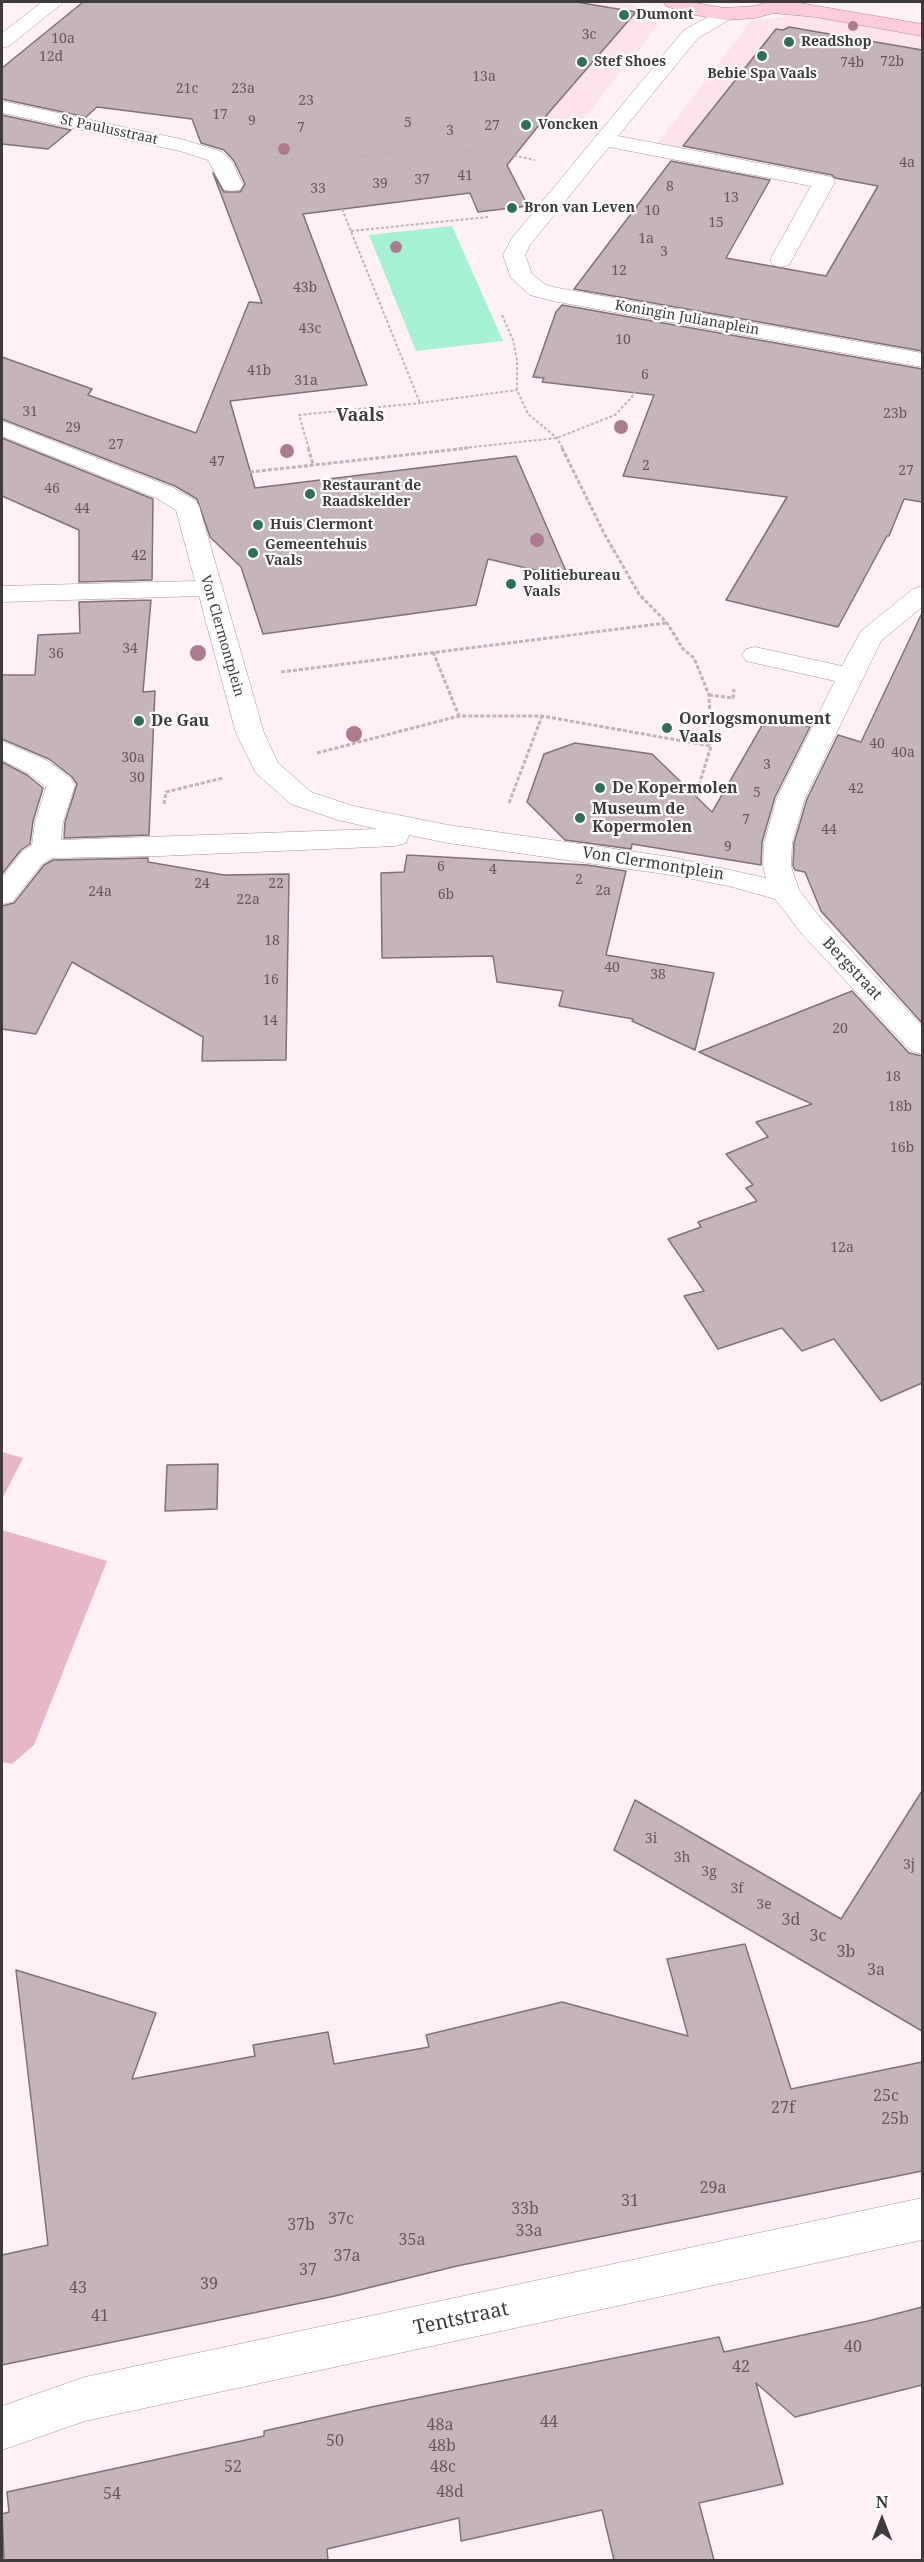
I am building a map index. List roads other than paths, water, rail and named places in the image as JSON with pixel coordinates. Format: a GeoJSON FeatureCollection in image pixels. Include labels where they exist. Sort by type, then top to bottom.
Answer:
{"type":"FeatureCollection","features":[{"type":"Feature","properties":{"kind":"main road"},"geometry":{"type":"LineString","coordinates":[[673,2],[696,10],[725,14],[746,14],[780,4],[922,30]]}},
{"type":"Feature","properties":{"kind":"street"},"geometry":{"type":"LineString","coordinates":[[5,37],[54,2]]}},
{"type":"Feature","properties":{"kind":"street"},"geometry":{"type":"LineString","coordinates":[[725,14],[691,34],[604,140],[824,182],[781,260]]}},
{"type":"Feature","properties":{"kind":"street","name":"St Paulusstraat"},"geometry":{"type":"LineString","coordinates":[[2,107],[185,146],[215,156],[221,162],[232,185]]}},
{"type":"Feature","properties":{"kind":"street","name":"Koningin Julianaplein"},"geometry":{"type":"LineString","coordinates":[[604,140],[520,243],[514,255],[522,278],[538,290],[922,360]]}},
{"type":"Feature","properties":{"kind":"street","name":"Von Clermontplein"},"geometry":{"type":"LineString","coordinates":[[2,428],[179,499],[187,506],[250,733],[266,767],[301,798],[348,814],[448,834],[671,866],[729,877],[785,892]]}},
{"type":"Feature","properties":{"kind":"street"},"geometry":{"type":"LineString","coordinates":[[2,594],[208,588]]}},
{"type":"Feature","properties":{"kind":"street"},"geometry":{"type":"LineString","coordinates":[[785,892],[777,866],[778,843],[791,798],[870,637],[922,594]]}},
{"type":"Feature","properties":{"kind":"street"},"geometry":{"type":"LineString","coordinates":[[755,656],[850,676]]}},
{"type":"Feature","properties":{"kind":"street"},"geometry":{"type":"LineString","coordinates":[[2,749],[38,767],[61,785],[49,822],[46,849],[33,857],[2,895]]}},
{"type":"Feature","properties":{"kind":"street","name":"Von Clermontplein"},"geometry":{"type":"LineString","coordinates":[[46,849],[160,847],[448,834]]}},
{"type":"Feature","properties":{"kind":"street","name":"Bergstraat"},"geometry":{"type":"LineString","coordinates":[[785,892],[812,927],[922,1044]]}},
{"type":"Feature","properties":{"kind":"street","name":"Tentstraat"},"geometry":{"type":"LineString","coordinates":[[2,2428],[86,2399],[922,2219]]}},
{"type":"Feature","properties":{"kind":"place","name":"Dumont"},"geometry":{"type":"Point","coordinates":[624,15]}},
{"type":"Feature","properties":{"kind":"place","name":"ReadShop"},"geometry":{"type":"Point","coordinates":[789,42]}},
{"type":"Feature","properties":{"kind":"place","name":"Bebie Spa Vaals"},"geometry":{"type":"Point","coordinates":[762,56]}},
{"type":"Feature","properties":{"kind":"place","name":"Stef Shoes"},"geometry":{"type":"Point","coordinates":[582,62]}},
{"type":"Feature","properties":{"kind":"place","name":"Voncken"},"geometry":{"type":"Point","coordinates":[526,125]}},
{"type":"Feature","properties":{"kind":"place","name":"Bron van Leven"},"geometry":{"type":"Point","coordinates":[512,208]}},
{"type":"Feature","properties":{"kind":"place","name":"Restaurant de Raadskelder"},"geometry":{"type":"Point","coordinates":[310,494]}},
{"type":"Feature","properties":{"kind":"place","name":"Huis Clermont"},"geometry":{"type":"Point","coordinates":[258,525]}},
{"type":"Feature","properties":{"kind":"place","name":"Gemeentehuis Vaals"},"geometry":{"type":"Point","coordinates":[253,553]}},
{"type":"Feature","properties":{"kind":"place","name":"Politiebureau Vaals"},"geometry":{"type":"Point","coordinates":[511,584]}},
{"type":"Feature","properties":{"kind":"place","name":"De Gau"},"geometry":{"type":"Point","coordinates":[139,721]}},
{"type":"Feature","properties":{"kind":"place","name":"Oorlogsmonument Vaals"},"geometry":{"type":"Point","coordinates":[667,728]}},
{"type":"Feature","properties":{"kind":"place","name":"De Kopermolen"},"geometry":{"type":"Point","coordinates":[600,788]}},
{"type":"Feature","properties":{"kind":"place","name":"Museum de Kopermolen"},"geometry":{"type":"Point","coordinates":[580,818]}},
{"type":"Feature","properties":{"kind":"district","name":"Vaals"},"geometry":{"type":"Point","coordinates":[360,416]}}]}
